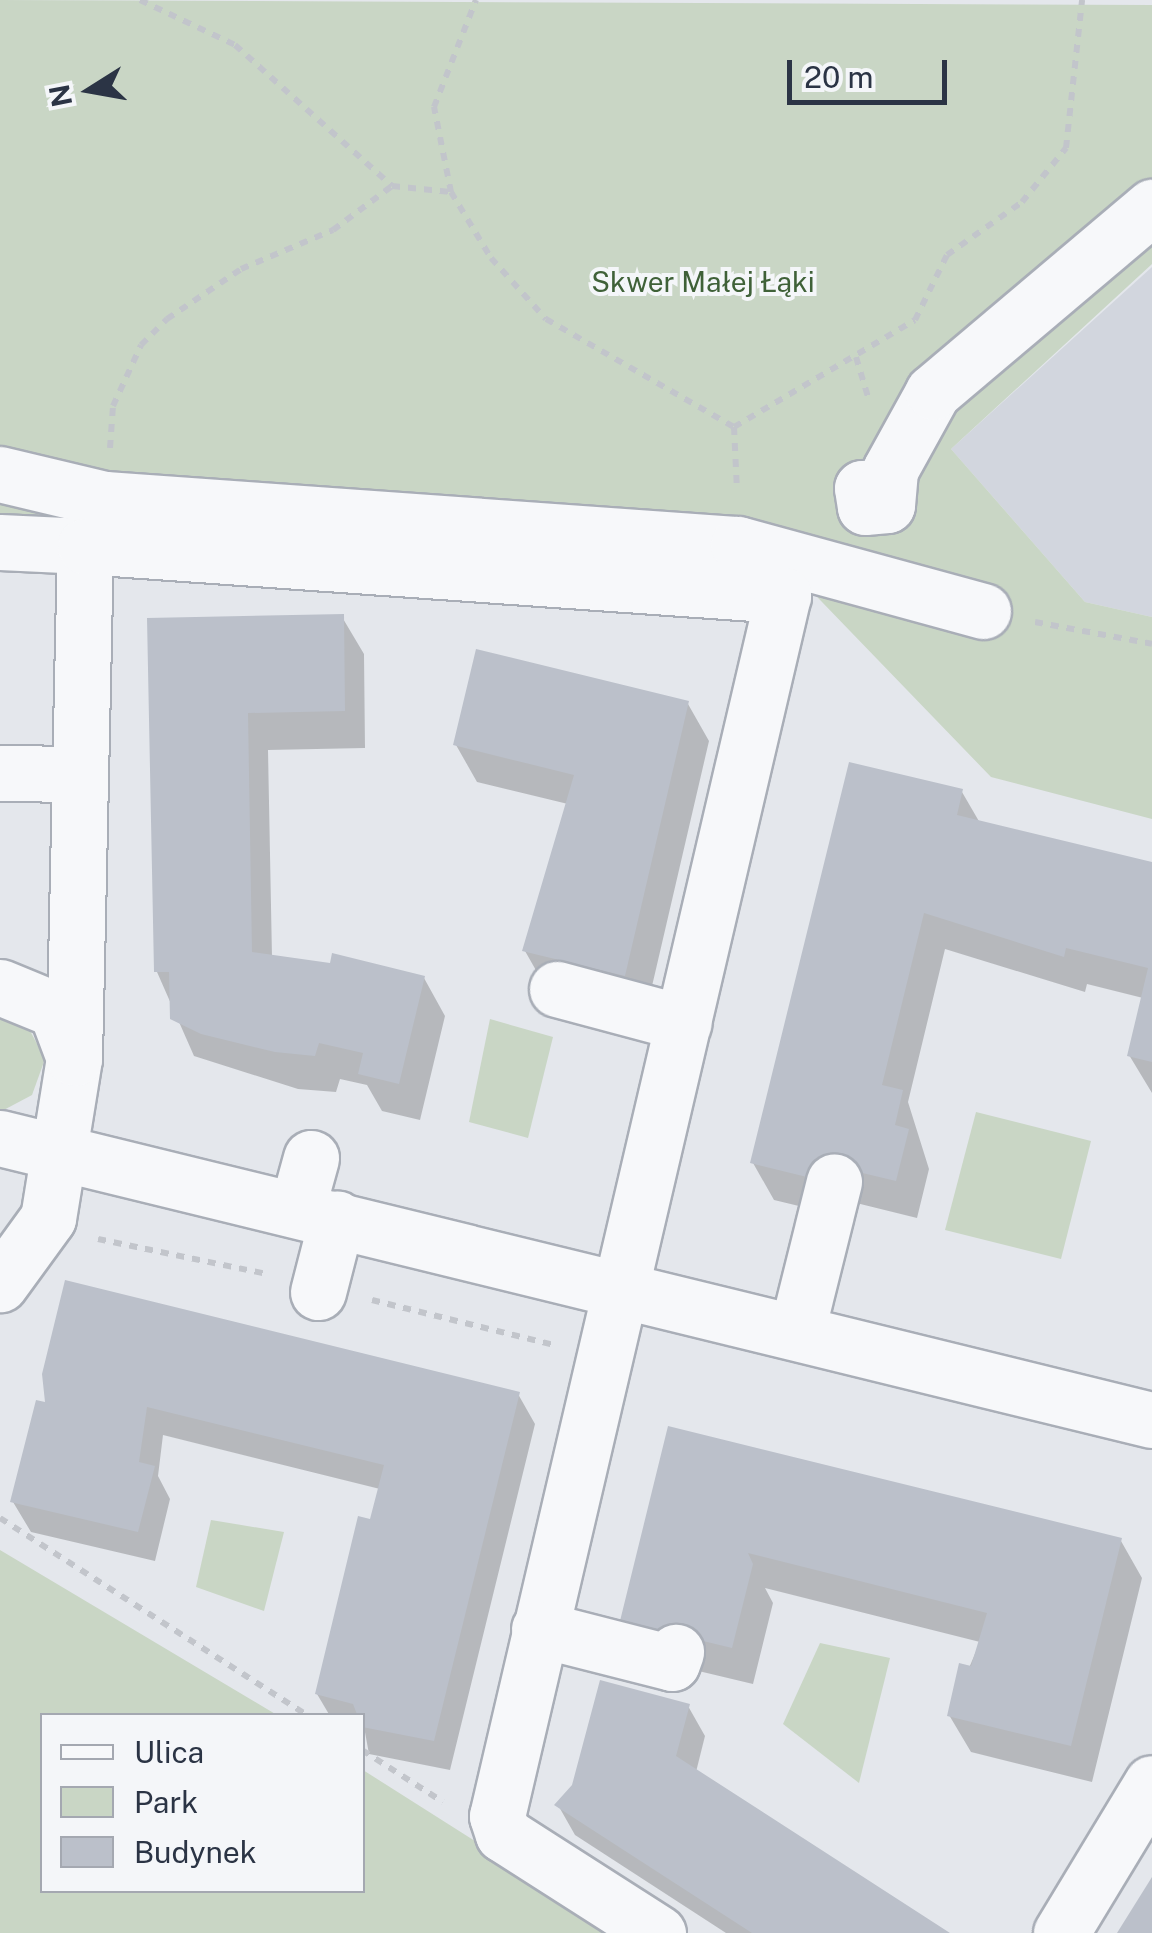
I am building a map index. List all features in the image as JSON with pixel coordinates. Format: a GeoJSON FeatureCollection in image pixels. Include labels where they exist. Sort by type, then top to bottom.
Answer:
{"type":"FeatureCollection","features":[{"type":"Feature","properties":{"kind":"street"},"geometry":{"type":"LineString","coordinates":[[820,566],[876,496],[933,392],[1152,207]]}},
{"type":"Feature","properties":{"kind":"street"},"geometry":{"type":"LineString","coordinates":[[0,474],[95,522],[783,595],[623,1288],[498,1797],[503,1834],[658,1933]]}},
{"type":"Feature","properties":{"kind":"street"},"geometry":{"type":"LineString","coordinates":[[0,1284],[48,1218],[74,1058],[56,1010],[38,987],[80,774],[95,522]]}},
{"type":"Feature","properties":{"kind":"street"},"geometry":{"type":"LineString","coordinates":[[0,542],[95,522],[738,544],[983,611]]}},
{"type":"Feature","properties":{"kind":"street"},"geometry":{"type":"LineString","coordinates":[[0,773],[80,774]]}},
{"type":"Feature","properties":{"kind":"street"},"geometry":{"type":"LineString","coordinates":[[557,989],[684,1023]]}},
{"type":"Feature","properties":{"kind":"street"},"geometry":{"type":"LineString","coordinates":[[0,1138],[315,1195],[623,1288],[1152,1420]]}},
{"type":"Feature","properties":{"kind":"street"},"geometry":{"type":"LineString","coordinates":[[797,1330],[834,1182]]}},
{"type":"Feature","properties":{"kind":"street"},"geometry":{"type":"LineString","coordinates":[[315,1195],[316,1288]]}},
{"type":"Feature","properties":{"kind":"street"},"geometry":{"type":"LineString","coordinates":[[539,1629],[673,1662]]}},
{"type":"Feature","properties":{"kind":"street"},"geometry":{"type":"LineString","coordinates":[[1061,1933],[1152,1783]]}},
{"type":"Feature","properties":{"kind":"path"},"geometry":{"type":"LineString","coordinates":[[140,0],[235,45],[392,186],[451,192]]}},
{"type":"Feature","properties":{"kind":"path"},"geometry":{"type":"LineString","coordinates":[[476,0],[434,107],[451,192],[491,258],[546,319],[734,427],[914,320],[947,255],[1033,189],[1066,148],[1082,0]]}},
{"type":"Feature","properties":{"kind":"path"},"geometry":{"type":"LineString","coordinates":[[95,522],[113,406],[140,345],[194,295],[333,230],[392,186]]}},
{"type":"Feature","properties":{"kind":"path"},"geometry":{"type":"LineString","coordinates":[[983,611],[1152,644]]}},
{"type":"Feature","properties":{"kind":"path"},"geometry":{"type":"LineString","coordinates":[[80,1236],[574,1350]]}},
{"type":"Feature","properties":{"kind":"path"},"geometry":{"type":"LineString","coordinates":[[0,1518],[303,1713]]}},
{"type":"Feature","properties":{"kind":"path"},"geometry":{"type":"LineString","coordinates":[[365,1752],[456,1810]]}},
{"type":"Feature","properties":{"kind":"shaded area"},"geometry":{"type":"Polygon","coordinates":[[[1152,267],[1152,617],[1085,602],[951,449],[1152,267]]]}},
{"type":"Feature","properties":{"kind":"green space","name":"Skwer Małej Łąki"},"geometry":{"type":"Polygon","coordinates":[[[0,0],[1152,5],[1152,264],[951,449],[1085,602],[1152,617],[1152,819],[991,777],[794,573],[0,514],[0,0]]]}},
{"type":"Feature","properties":{"kind":"green space"},"geometry":{"type":"Polygon","coordinates":[[[0,1014],[27,1025],[45,1059],[32,1095],[0,1112],[0,1014]]]}},
{"type":"Feature","properties":{"kind":"green space"},"geometry":{"type":"Polygon","coordinates":[[[490,1019],[553,1037],[528,1138],[469,1122],[490,1019]]]}},
{"type":"Feature","properties":{"kind":"green space"},"geometry":{"type":"Polygon","coordinates":[[[976,1112],[1091,1141],[1061,1259],[945,1230],[976,1112]]]}},
{"type":"Feature","properties":{"kind":"green space"},"geometry":{"type":"Polygon","coordinates":[[[211,1520],[284,1532],[264,1611],[196,1587],[211,1520]]]}},
{"type":"Feature","properties":{"kind":"green space"},"geometry":{"type":"Polygon","coordinates":[[[0,1550],[274,1713],[40,1713],[40,1893],[365,1893],[365,1771],[620,1933],[0,1933],[0,1550]]]}},
{"type":"Feature","properties":{"kind":"green space"},"geometry":{"type":"Polygon","coordinates":[[[820,1643],[890,1658],[859,1783],[783,1724],[820,1643]]]}},
{"type":"Feature","properties":{"kind":"building"},"geometry":{"type":"Polygon","coordinates":[[[344,614],[345,711],[248,713],[252,952],[330,963],[332,953],[425,976],[399,1084],[358,1074],[363,1053],[319,1043],[315,1056],[275,1052],[201,1034],[170,1019],[169,972],[154,972],[147,618],[344,614]]]}},
{"type":"Feature","properties":{"kind":"building"},"geometry":{"type":"Polygon","coordinates":[[[476,649],[689,701],[625,976],[522,951],[574,775],[453,745],[476,649]]]}},
{"type":"Feature","properties":{"kind":"building"},"geometry":{"type":"Polygon","coordinates":[[[849,762],[963,789],[957,815],[1152,862],[1152,1062],[1127,1056],[1148,968],[1066,948],[1064,957],[924,913],[882,1085],[903,1090],[895,1125],[909,1129],[896,1181],[812,1161],[807,1177],[750,1163],[849,762]]]}},
{"type":"Feature","properties":{"kind":"building"},"geometry":{"type":"Polygon","coordinates":[[[65,1280],[520,1392],[434,1741],[365,1728],[365,1713],[357,1713],[353,1704],[315,1694],[358,1516],[370,1519],[384,1465],[147,1407],[139,1462],[155,1466],[138,1532],[10,1502],[36,1400],[45,1402],[42,1374],[65,1280]]]}},
{"type":"Feature","properties":{"kind":"building"},"geometry":{"type":"Polygon","coordinates":[[[668,1426],[1122,1538],[1071,1746],[947,1716],[959,1663],[971,1666],[987,1613],[748,1553],[753,1564],[732,1648],[620,1621],[668,1426]]]}},
{"type":"Feature","properties":{"kind":"building"},"geometry":{"type":"Polygon","coordinates":[[[600,1680],[690,1704],[676,1756],[950,1933],[752,1933],[554,1805],[572,1785],[600,1680]]]}},
{"type":"Feature","properties":{"kind":"building"},"geometry":{"type":"Polygon","coordinates":[[[1152,1877],[1152,1933],[1117,1933],[1152,1877]]]}}]}
